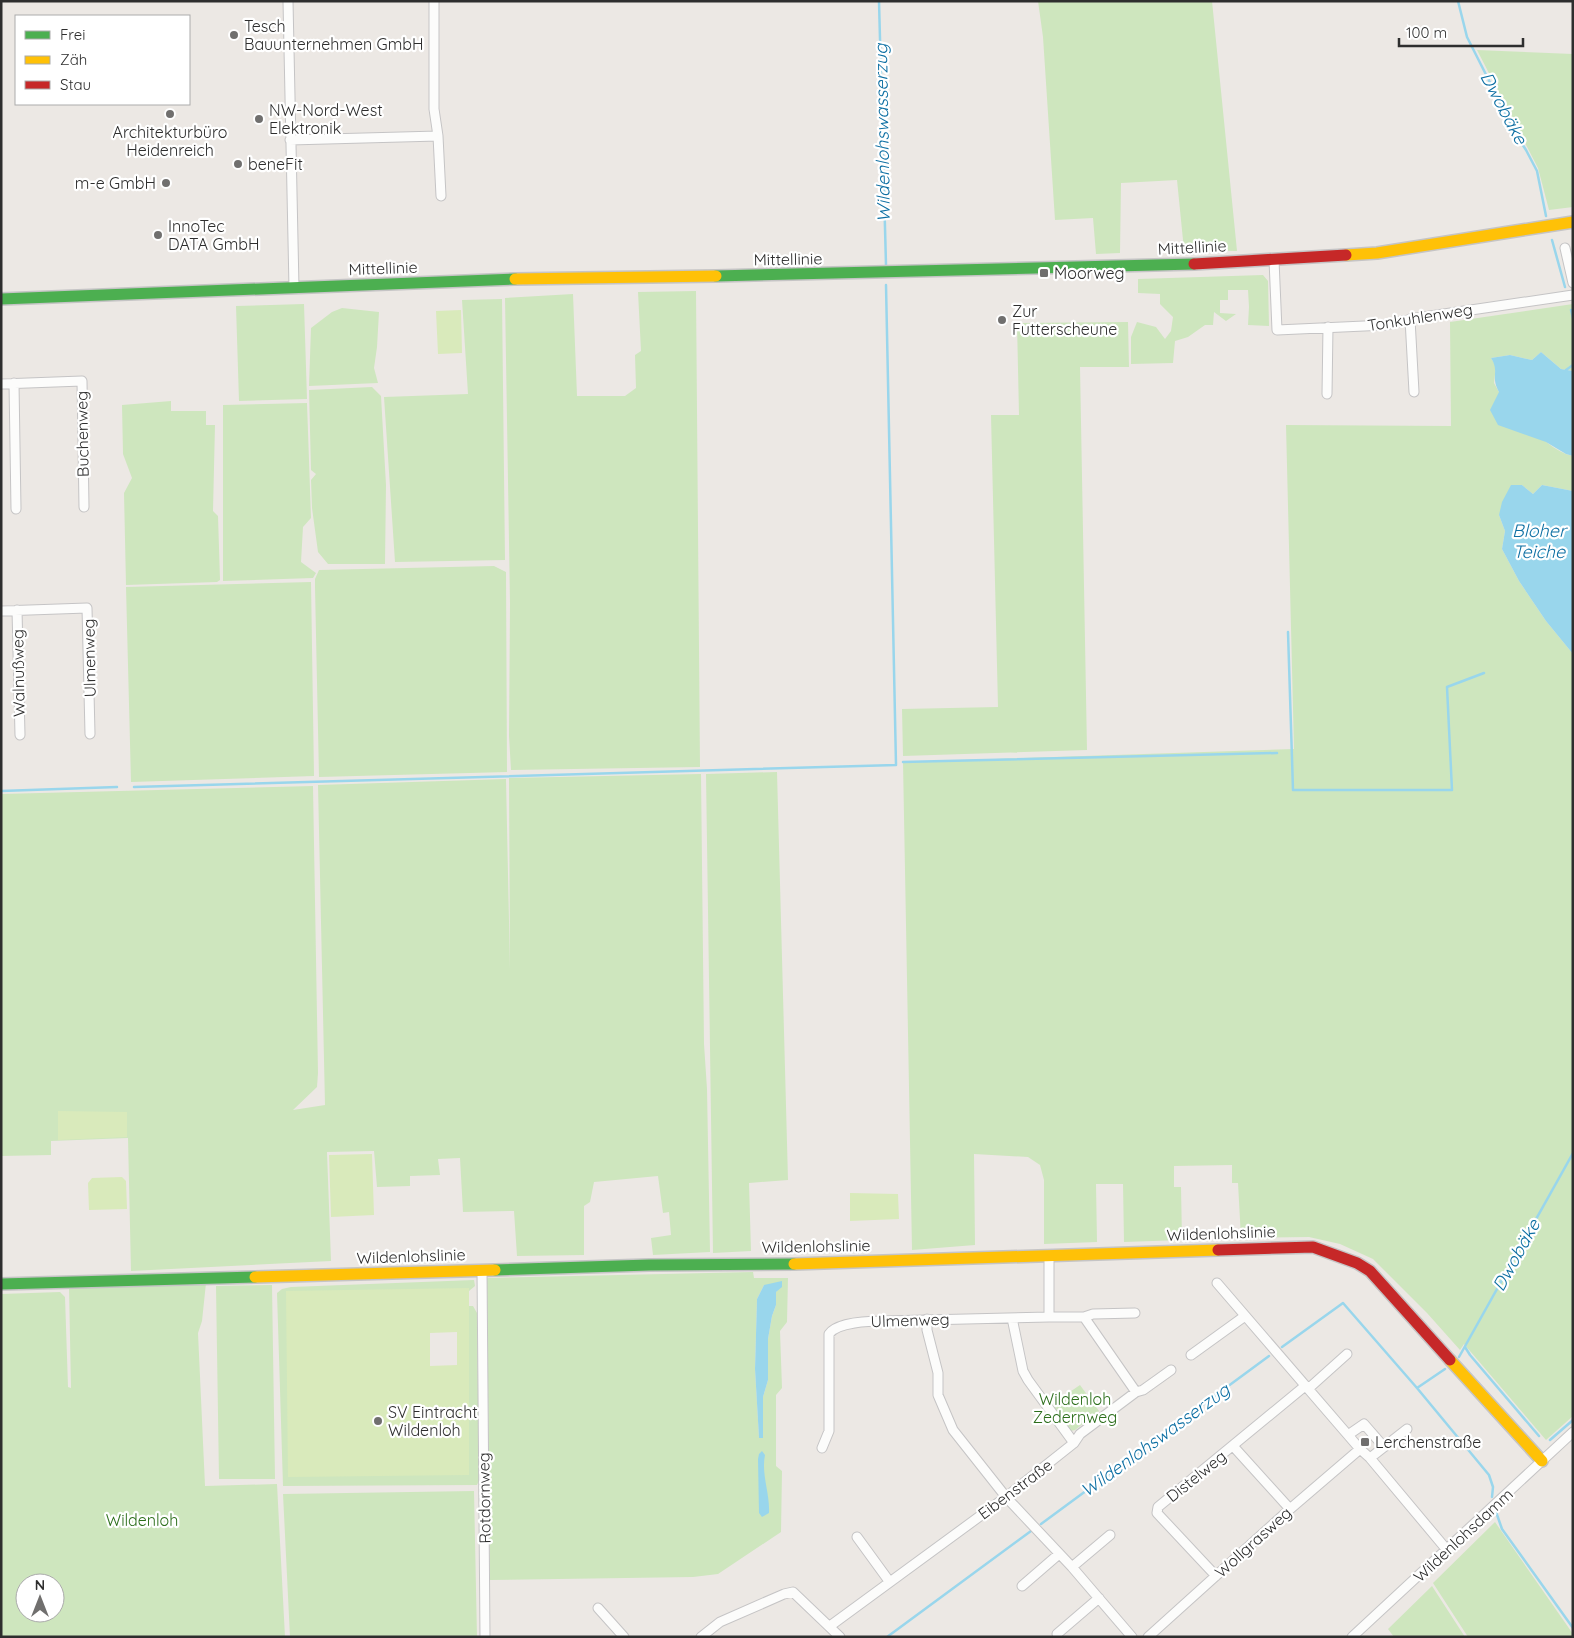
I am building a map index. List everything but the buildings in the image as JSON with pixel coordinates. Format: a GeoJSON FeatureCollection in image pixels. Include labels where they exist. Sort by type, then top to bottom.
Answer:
{"type":"FeatureCollection","features":[{"type":"Feature","properties":{"kind":"street"},"geometry":{"type":"LineString","coordinates":[[288,1],[294,288]]}},
{"type":"Feature","properties":{"kind":"street"},"geometry":{"type":"LineString","coordinates":[[434,1],[434,109],[438,136],[441,196]]}},
{"type":"Feature","properties":{"kind":"street"},"geometry":{"type":"LineString","coordinates":[[290,140],[438,136]]}},
{"type":"Feature","properties":{"kind":"street","name":"Mittellinie"},"geometry":{"type":"LineString","coordinates":[[1,299],[516,280],[1032,270],[1274,260],[1377,253],[1573,222]]}},
{"type":"Feature","properties":{"kind":"street"},"geometry":{"type":"LineString","coordinates":[[1565,248],[1573,283]]}},
{"type":"Feature","properties":{"kind":"street","name":"Tonkuhlenweg"},"geometry":{"type":"LineString","coordinates":[[1274,260],[1276,330],[1386,325],[1410,318],[1573,295]]}},
{"type":"Feature","properties":{"kind":"street"},"geometry":{"type":"LineString","coordinates":[[1410,318],[1414,392]]}},
{"type":"Feature","properties":{"kind":"street"},"geometry":{"type":"LineString","coordinates":[[1327,394],[1328,327]]}},
{"type":"Feature","properties":{"kind":"street","name":"Buchenweg"},"geometry":{"type":"LineString","coordinates":[[1,384],[82,381],[84,508]]}},
{"type":"Feature","properties":{"kind":"street"},"geometry":{"type":"LineString","coordinates":[[14,383],[16,509]]}},
{"type":"Feature","properties":{"kind":"street","name":"Ulmenweg"},"geometry":{"type":"LineString","coordinates":[[1,611],[88,608],[90,734]]}},
{"type":"Feature","properties":{"kind":"street","name":"Walnußweg"},"geometry":{"type":"LineString","coordinates":[[17,610],[20,735]]}},
{"type":"Feature","properties":{"kind":"street","name":"Wildenlohslinie"},"geometry":{"type":"LineString","coordinates":[[1,1284],[1049,1256],[1313,1247],[1357,1263],[1370,1271],[1542,1461]]}},
{"type":"Feature","properties":{"kind":"street"},"geometry":{"type":"LineString","coordinates":[[1049,1256],[1049,1317],[1084,1317],[1093,1314],[1135,1313]]}},
{"type":"Feature","properties":{"kind":"street","name":"Rotdornweg"},"geometry":{"type":"LineString","coordinates":[[482,1270],[485,1637]]}},
{"type":"Feature","properties":{"kind":"street"},"geometry":{"type":"LineString","coordinates":[[1217,1283],[1306,1388],[1370,1458],[1446,1550]]}},
{"type":"Feature","properties":{"kind":"street"},"geometry":{"type":"LineString","coordinates":[[1191,1355],[1245,1316]]}},
{"type":"Feature","properties":{"kind":"street","name":"Ulmenweg"},"geometry":{"type":"LineString","coordinates":[[822,1448],[829,1430],[828,1334],[832,1330],[863,1322],[1049,1317]]}},
{"type":"Feature","properties":{"kind":"street"},"geometry":{"type":"LineString","coordinates":[[1084,1317],[1136,1392]]}},
{"type":"Feature","properties":{"kind":"street"},"geometry":{"type":"LineString","coordinates":[[1012,1318],[1023,1371],[1074,1443]]}},
{"type":"Feature","properties":{"kind":"street"},"geometry":{"type":"LineString","coordinates":[[927,1319],[927,1330],[938,1373],[938,1395],[953,1430],[1006,1497],[1072,1567],[1132,1637]]}},
{"type":"Feature","properties":{"kind":"street"},"geometry":{"type":"LineString","coordinates":[[1306,1388],[1347,1354]]}},
{"type":"Feature","properties":{"kind":"street","name":"Eibenstraße"},"geometry":{"type":"LineString","coordinates":[[830,1626],[1006,1497],[1074,1443],[1080,1434],[1136,1392],[1143,1390],[1171,1370]]}},
{"type":"Feature","properties":{"kind":"street","name":"Distelweg"},"geometry":{"type":"LineString","coordinates":[[1216,1576],[1157,1513],[1158,1507],[1306,1388]]}},
{"type":"Feature","properties":{"kind":"street"},"geometry":{"type":"LineString","coordinates":[[1348,1435],[1364,1424],[1384,1447]]}},
{"type":"Feature","properties":{"kind":"street"},"geometry":{"type":"LineString","coordinates":[[1370,1458],[1407,1429]]}},
{"type":"Feature","properties":{"kind":"street","name":"Wildenlohsdamm"},"geometry":{"type":"LineString","coordinates":[[1352,1637],[1573,1432]]}},
{"type":"Feature","properties":{"kind":"street"},"geometry":{"type":"LineString","coordinates":[[1233,1446],[1290,1509]]}},
{"type":"Feature","properties":{"kind":"street","name":"Wollgrasweg"},"geometry":{"type":"LineString","coordinates":[[1148,1637],[1290,1509],[1360,1449]]}},
{"type":"Feature","properties":{"kind":"street"},"geometry":{"type":"LineString","coordinates":[[1072,1567],[1110,1535]]}},
{"type":"Feature","properties":{"kind":"street"},"geometry":{"type":"LineString","coordinates":[[857,1537],[889,1581]]}},
{"type":"Feature","properties":{"kind":"street"},"geometry":{"type":"LineString","coordinates":[[1022,1586],[1059,1554]]}},
{"type":"Feature","properties":{"kind":"street"},"geometry":{"type":"LineString","coordinates":[[701,1637],[720,1622],[784,1594],[793,1592],[840,1637]]}},
{"type":"Feature","properties":{"kind":"street"},"geometry":{"type":"LineString","coordinates":[[1057,1634],[1098,1598]]}},
{"type":"Feature","properties":{"kind":"street"},"geometry":{"type":"LineString","coordinates":[[598,1608],[624,1637]]}},
{"type":"Feature","properties":{"kind":"green space"},"geometry":{"type":"Polygon","coordinates":[[[1038,1],[1212,1],[1237,251],[1184,250],[1177,180],[1121,183],[1120,253],[1096,254],[1093,218],[1055,220],[1043,37],[1038,1]]]}},
{"type":"Feature","properties":{"kind":"green space"},"geometry":{"type":"Polygon","coordinates":[[[1477,50],[1573,54],[1573,207],[1549,210],[1538,168],[1477,50]]]}},
{"type":"Feature","properties":{"kind":"green space"},"geometry":{"type":"Polygon","coordinates":[[[1263,275],[1268,281],[1269,326],[1248,325],[1248,290],[1228,290],[1228,300],[1220,300],[1220,313],[1236,314],[1226,321],[1214,312],[1213,325],[1205,325],[1188,337],[1175,341],[1173,363],[1131,364],[1131,337],[1137,322],[1156,327],[1165,339],[1171,331],[1173,317],[1160,304],[1160,294],[1138,293],[1138,279],[1263,275]]]}},
{"type":"Feature","properties":{"kind":"green space"},"geometry":{"type":"Polygon","coordinates":[[[696,291],[700,767],[511,770],[509,736],[510,603],[505,298],[573,294],[577,396],[625,396],[636,388],[635,355],[641,351],[638,292],[696,291]]]}},
{"type":"Feature","properties":{"kind":"green space"},"geometry":{"type":"Polygon","coordinates":[[[502,299],[505,560],[395,562],[384,397],[468,394],[462,300],[502,299]]]}},
{"type":"Feature","properties":{"kind":"green space"},"geometry":{"type":"Polygon","coordinates":[[[304,304],[307,399],[239,401],[236,306],[304,304]]]}},
{"type":"Feature","properties":{"kind":"green space"},"geometry":{"type":"Polygon","coordinates":[[[1573,304],[1573,371],[1561,369],[1541,352],[1532,360],[1510,355],[1491,358],[1496,366],[1494,383],[1499,392],[1542,438],[1552,446],[1573,456],[1573,491],[1542,485],[1533,494],[1522,485],[1499,515],[1505,531],[1502,549],[1519,581],[1546,621],[1573,654],[1573,1416],[1546,1440],[1464,1344],[1460,1350],[1427,1313],[1373,1259],[1340,1244],[1309,1237],[1241,1238],[1238,1183],[1232,1183],[1232,1165],[1174,1166],[1174,1187],[1181,1187],[1182,1240],[1124,1242],[1123,1184],[1096,1184],[1097,1242],[1044,1244],[1044,1180],[1040,1165],[1028,1157],[974,1154],[975,1245],[912,1250],[903,762],[1294,749],[1286,425],[1451,426],[1450,322],[1573,304]]]}},
{"type":"Feature","properties":{"kind":"green space"},"geometry":{"type":"Polygon","coordinates":[[[342,308],[379,312],[374,368],[378,383],[309,386],[311,328],[332,312],[342,308]]]}},
{"type":"Feature","properties":{"kind":"green space"},"geometry":{"type":"Polygon","coordinates":[[[461,310],[462,353],[438,354],[436,311],[461,310]]]}},
{"type":"Feature","properties":{"kind":"green space"},"geometry":{"type":"Polygon","coordinates":[[[1128,322],[1129,367],[1080,367],[1087,750],[903,756],[902,709],[998,707],[991,415],[1019,415],[1017,323],[1128,322]]]}},
{"type":"Feature","properties":{"kind":"green space"},"geometry":{"type":"Polygon","coordinates":[[[372,387],[381,396],[386,485],[385,564],[328,564],[318,552],[312,508],[311,480],[316,474],[311,470],[309,390],[372,387]]]}},
{"type":"Feature","properties":{"kind":"green space"},"geometry":{"type":"Polygon","coordinates":[[[171,401],[171,411],[206,411],[206,425],[215,425],[213,511],[218,516],[220,580],[217,582],[126,585],[124,493],[132,478],[123,454],[122,405],[171,401]]]}},
{"type":"Feature","properties":{"kind":"green space"},"geometry":{"type":"Polygon","coordinates":[[[307,403],[311,518],[303,527],[301,562],[316,573],[313,578],[223,581],[223,405],[307,403]]]}},
{"type":"Feature","properties":{"kind":"green space"},"geometry":{"type":"Polygon","coordinates":[[[494,566],[506,572],[507,772],[319,777],[315,579],[319,570],[494,566]]]}},
{"type":"Feature","properties":{"kind":"green space"},"geometry":{"type":"Polygon","coordinates":[[[311,582],[314,776],[131,782],[126,587],[311,582]]]}},
{"type":"Feature","properties":{"kind":"green space"},"geometry":{"type":"Polygon","coordinates":[[[777,772],[788,1180],[749,1183],[751,1251],[713,1253],[706,774],[777,772]]]}},
{"type":"Feature","properties":{"kind":"green space"},"geometry":{"type":"Polygon","coordinates":[[[701,774],[704,1044],[707,1089],[710,1252],[653,1255],[651,1238],[671,1235],[669,1212],[663,1213],[658,1176],[594,1182],[590,1202],[584,1206],[584,1255],[517,1256],[514,1211],[463,1212],[460,1158],[438,1159],[440,1175],[410,1176],[410,1186],[377,1187],[374,1151],[327,1152],[331,1261],[131,1271],[128,1138],[51,1141],[51,1155],[1,1156],[1,794],[313,786],[318,1073],[317,1087],[293,1110],[325,1105],[318,785],[506,779],[510,969],[509,778],[701,774]]]}},
{"type":"Feature","properties":{"kind":"green space"},"geometry":{"type":"Polygon","coordinates":[[[58,1111],[127,1112],[127,1137],[58,1140],[58,1111]]]}},
{"type":"Feature","properties":{"kind":"green space"},"geometry":{"type":"Polygon","coordinates":[[[372,1154],[374,1215],[331,1217],[329,1155],[372,1154]]]}},
{"type":"Feature","properties":{"kind":"green space"},"geometry":{"type":"Polygon","coordinates":[[[122,1177],[126,1181],[127,1209],[89,1210],[88,1183],[92,1178],[122,1177]]]}},
{"type":"Feature","properties":{"kind":"green space"},"geometry":{"type":"Polygon","coordinates":[[[850,1193],[898,1194],[899,1219],[850,1221],[850,1193]]]}},
{"type":"Feature","properties":{"kind":"green space"},"geometry":{"type":"Polygon","coordinates":[[[753,1272],[754,1278],[788,1278],[787,1322],[780,1331],[782,1388],[776,1395],[776,1466],[782,1471],[781,1532],[718,1574],[693,1577],[490,1580],[487,1278],[753,1272]],[[764,1285],[757,1299],[755,1369],[759,1438],[763,1417],[763,1397],[768,1380],[768,1339],[778,1289],[764,1285]]]}},
{"type":"Feature","properties":{"kind":"green space"},"geometry":{"type":"Polygon","coordinates":[[[474,1280],[475,1286],[469,1291],[298,1294],[457,1472],[468,1306],[473,1306],[477,1313],[479,1481],[477,1485],[283,1486],[277,1293],[282,1289],[291,1287],[474,1280]]]}},
{"type":"Feature","properties":{"kind":"green space","name":"Wildenloh"},"geometry":{"type":"Polygon","coordinates":[[[206,1283],[202,1321],[198,1333],[205,1486],[277,1484],[285,1637],[1,1637],[1,1294],[60,1292],[65,1297],[68,1387],[71,1388],[69,1287],[206,1283]]]}},
{"type":"Feature","properties":{"kind":"green space"},"geometry":{"type":"Polygon","coordinates":[[[272,1285],[275,1479],[219,1479],[216,1286],[272,1285]]]}},
{"type":"Feature","properties":{"kind":"green space","name":"SV Eintracht Wildenloh"},"geometry":{"type":"Polygon","coordinates":[[[469,1288],[469,1475],[288,1477],[286,1291],[469,1288]],[[457,1332],[430,1333],[430,1366],[457,1365],[457,1332]]]}},
{"type":"Feature","properties":{"kind":"green space","name":"Wildenloh Zedernweg"},"geometry":{"type":"Polygon","coordinates":[[[1080,1385],[1099,1411],[1075,1430],[1070,1431],[1052,1404],[1080,1385]]]}},
{"type":"Feature","properties":{"kind":"green space"},"geometry":{"type":"Polygon","coordinates":[[[474,1491],[477,1637],[290,1637],[283,1494],[474,1491]]]}},
{"type":"Feature","properties":{"kind":"green space"},"geometry":{"type":"Polygon","coordinates":[[[1495,1522],[1573,1634],[1573,1637],[1468,1637],[1433,1583],[1495,1522]]]}},
{"type":"Feature","properties":{"kind":"green space"},"geometry":{"type":"Polygon","coordinates":[[[1432,1586],[1465,1637],[1394,1637],[1388,1629],[1432,1586]]]}},
{"type":"Feature","properties":{"kind":"water"},"geometry":{"type":"Polygon","coordinates":[[[1541,352],[1561,369],[1573,371],[1573,456],[1546,442],[1498,425],[1490,410],[1499,392],[1495,382],[1495,367],[1491,358],[1510,355],[1532,360],[1541,352]]]}},
{"type":"Feature","properties":{"kind":"water","name":"Bloher Teiche"},"geometry":{"type":"Polygon","coordinates":[[[1511,485],[1522,485],[1533,494],[1542,485],[1573,491],[1573,654],[1546,621],[1519,581],[1502,549],[1505,531],[1499,515],[1502,502],[1511,485]]]}},
{"type":"Feature","properties":{"kind":"water"},"geometry":{"type":"Polygon","coordinates":[[[782,1281],[782,1287],[776,1292],[776,1305],[768,1339],[768,1380],[763,1397],[763,1438],[759,1438],[755,1369],[757,1299],[764,1285],[782,1281]]]}},
{"type":"Feature","properties":{"kind":"water"},"geometry":{"type":"Polygon","coordinates":[[[762,1451],[765,1455],[764,1469],[769,1513],[762,1517],[759,1513],[758,1459],[762,1451]]]}},
{"type":"Feature","properties":{"kind":"waterway","name":"Wildenlohswasserzug"},"geometry":{"type":"LineString","coordinates":[[879,1],[886,265]]}},
{"type":"Feature","properties":{"kind":"waterway","name":"Dwobäke"},"geometry":{"type":"LineString","coordinates":[[1458,1],[1467,37],[1517,136],[1537,171],[1546,216]]}},
{"type":"Feature","properties":{"kind":"waterway","name":"Dwobäke"},"geometry":{"type":"LineString","coordinates":[[1552,240],[1565,287]]}},
{"type":"Feature","properties":{"kind":"waterway"},"geometry":{"type":"LineString","coordinates":[[134,787],[896,765],[886,285]]}},
{"type":"Feature","properties":{"kind":"waterway","name":"Dwobäke"},"geometry":{"type":"LineString","coordinates":[[1571,310],[1573,318]]}},
{"type":"Feature","properties":{"kind":"waterway","name":"Dwobäke"},"geometry":{"type":"LineString","coordinates":[[1566,370],[1573,365]]}},
{"type":"Feature","properties":{"kind":"waterway"},"geometry":{"type":"LineString","coordinates":[[1288,632],[1293,790],[1452,790],[1447,687],[1484,673]]}},
{"type":"Feature","properties":{"kind":"waterway"},"geometry":{"type":"LineString","coordinates":[[903,762],[1277,753]]}},
{"type":"Feature","properties":{"kind":"waterway"},"geometry":{"type":"LineString","coordinates":[[1,791],[117,787]]}},
{"type":"Feature","properties":{"kind":"waterway","name":"Dwobäke"},"geometry":{"type":"LineString","coordinates":[[1459,1357],[1573,1153]]}},
{"type":"Feature","properties":{"kind":"waterway","name":"Wildenlohswasserzug"},"geometry":{"type":"LineString","coordinates":[[1282,1347],[1343,1303],[1417,1388]]}},
{"type":"Feature","properties":{"kind":"waterway"},"geometry":{"type":"LineString","coordinates":[[1465,1347],[1539,1436]]}},
{"type":"Feature","properties":{"kind":"waterway","name":"Wildenlohswasserzug"},"geometry":{"type":"LineString","coordinates":[[1041,1524],[1269,1356]]}},
{"type":"Feature","properties":{"kind":"waterway","name":"Dwobäke"},"geometry":{"type":"LineString","coordinates":[[1445,1369],[1417,1388],[1489,1475],[1493,1487],[1492,1497]]}},
{"type":"Feature","properties":{"kind":"waterway"},"geometry":{"type":"LineString","coordinates":[[1550,1440],[1573,1420]]}},
{"type":"Feature","properties":{"kind":"waterway","name":"Dwobäke"},"geometry":{"type":"LineString","coordinates":[[1495,1509],[1502,1529],[1573,1628]]}},
{"type":"Feature","properties":{"kind":"waterway","name":"Wildenlohswasserzug"},"geometry":{"type":"LineString","coordinates":[[887,1637],[1031,1531]]}},
{"type":"Feature","properties":{"kind":"traffic: fast"},"geometry":{"type":"LineString","coordinates":[[716,276],[1194,264]]}},
{"type":"Feature","properties":{"kind":"traffic: fast"},"geometry":{"type":"LineString","coordinates":[[1,299],[515,279]]}},
{"type":"Feature","properties":{"kind":"traffic: fast"},"geometry":{"type":"LineString","coordinates":[[495,1270],[649,1265],[794,1264]]}},
{"type":"Feature","properties":{"kind":"traffic: fast"},"geometry":{"type":"LineString","coordinates":[[1,1284],[255,1277]]}},
{"type":"Feature","properties":{"kind":"traffic: slow"},"geometry":{"type":"LineString","coordinates":[[1346,255],[1377,253],[1573,222]]}},
{"type":"Feature","properties":{"kind":"traffic: slow"},"geometry":{"type":"LineString","coordinates":[[515,279],[716,276]]}},
{"type":"Feature","properties":{"kind":"traffic: slow"},"geometry":{"type":"LineString","coordinates":[[794,1264],[1218,1250]]}},
{"type":"Feature","properties":{"kind":"traffic: slow"},"geometry":{"type":"LineString","coordinates":[[255,1277],[495,1270]]}},
{"type":"Feature","properties":{"kind":"traffic: slow"},"geometry":{"type":"LineString","coordinates":[[1450,1360],[1542,1461]]}},
{"type":"Feature","properties":{"kind":"traffic: jam"},"geometry":{"type":"LineString","coordinates":[[1194,264],[1346,255]]}},
{"type":"Feature","properties":{"kind":"traffic: jam"},"geometry":{"type":"LineString","coordinates":[[1218,1250],[1313,1247],[1357,1263],[1370,1271],[1450,1360]]}},
{"type":"Feature","properties":{"kind":"place","name":"Tesch Bauunternehmen GmbH"},"geometry":{"type":"Point","coordinates":[234,35]}},
{"type":"Feature","properties":{"kind":"place","name":"Architekturbüro Heidenreich"},"geometry":{"type":"Point","coordinates":[170,114]}},
{"type":"Feature","properties":{"kind":"place","name":"NW-Nord-West Elektronik"},"geometry":{"type":"Point","coordinates":[259,119]}},
{"type":"Feature","properties":{"kind":"place","name":"beneFit"},"geometry":{"type":"Point","coordinates":[238,164]}},
{"type":"Feature","properties":{"kind":"place","name":"m-e GmbH"},"geometry":{"type":"Point","coordinates":[166,183]}},
{"type":"Feature","properties":{"kind":"place","name":"InnoTec DATA GmbH"},"geometry":{"type":"Point","coordinates":[158,235]}},
{"type":"Feature","properties":{"kind":"place","name":"Moorweg"},"geometry":{"type":"Point","coordinates":[1044,273]}},
{"type":"Feature","properties":{"kind":"place","name":"Zur Futterscheune"},"geometry":{"type":"Point","coordinates":[1002,320]}},
{"type":"Feature","properties":{"kind":"place","name":"SV Eintracht Wildenloh"},"geometry":{"type":"Point","coordinates":[378,1421]}},
{"type":"Feature","properties":{"kind":"place","name":"Lerchenstraße"},"geometry":{"type":"Point","coordinates":[1365,1442]}}]}
